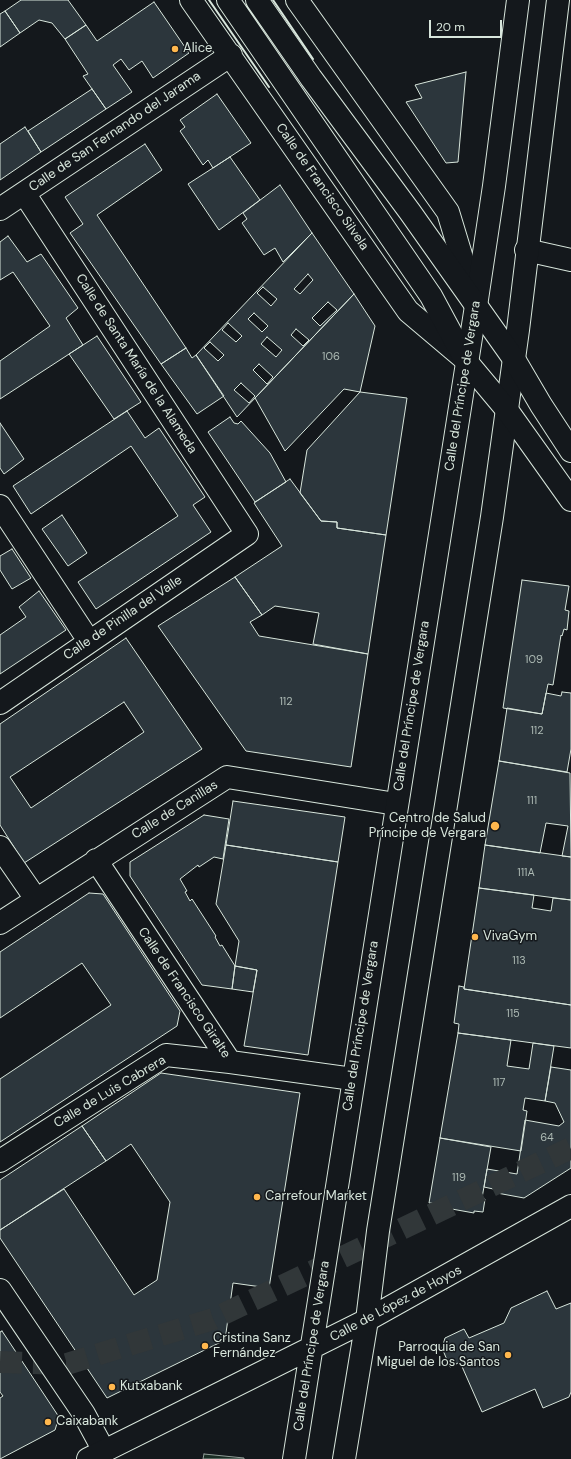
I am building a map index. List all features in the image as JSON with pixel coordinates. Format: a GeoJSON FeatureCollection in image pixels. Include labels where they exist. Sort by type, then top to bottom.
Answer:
{"type":"FeatureCollection","features":[{"type":"Feature","properties":{"kind":"main road","name":"Calle de Francisco Silvela"},"geometry":{"type":"LineString","coordinates":[[192,0],[408,311],[466,361],[507,410],[571,500]]}},
{"type":"Feature","properties":{"kind":"main road","name":"Calle de Francisco Silvela"},"geometry":{"type":"LineString","coordinates":[[228,0],[431,296],[466,361]]}},
{"type":"Feature","properties":{"kind":"main road"},"geometry":{"type":"LineString","coordinates":[[257,0],[311,78],[410,212],[514,359],[541,405],[571,451]]}},
{"type":"Feature","properties":{"kind":"main road"},"geometry":{"type":"LineString","coordinates":[[297,0],[448,212],[476,306]]}},
{"type":"Feature","properties":{"kind":"main road","name":"Calle del Príncipe de Vergara"},"geometry":{"type":"LineString","coordinates":[[294,1459],[396,804],[476,306],[494,186],[518,0]]}},
{"type":"Feature","properties":{"kind":"main road"},"geometry":{"type":"LineString","coordinates":[[344,1459],[367,1320],[378,1231],[482,581],[514,359],[526,250],[558,0]]}},
{"type":"Feature","properties":{"kind":"main road","name":"Calle de San Fernando del Jarama"},"geometry":{"type":"LineString","coordinates":[[0,209],[231,55]]}},
{"type":"Feature","properties":{"kind":"main road","name":"Calle de Santa María de la Alameda"},"geometry":{"type":"LineString","coordinates":[[24,193],[247,534]]}},
{"type":"Feature","properties":{"kind":"main road"},"geometry":{"type":"LineString","coordinates":[[526,250],[571,260]]}},
{"type":"Feature","properties":{"kind":"main road"},"geometry":{"type":"LineString","coordinates":[[0,506],[88,641]]}},
{"type":"Feature","properties":{"kind":"main road","name":"Calle de Pinilla del Valle"},"geometry":{"type":"LineString","coordinates":[[0,703],[88,641],[247,534]]}},
{"type":"Feature","properties":{"kind":"main road","name":"Calle de Canillas"},"geometry":{"type":"LineString","coordinates":[[0,923],[227,777],[396,804]]}},
{"type":"Feature","properties":{"kind":"main road"},"geometry":{"type":"LineString","coordinates":[[0,847],[36,900]]}},
{"type":"Feature","properties":{"kind":"main road","name":"Calle de Francisco Giralte"},"geometry":{"type":"LineString","coordinates":[[96,860],[230,1062],[353,1079]]}},
{"type":"Feature","properties":{"kind":"main road","name":"Calle de Luis Cabrera"},"geometry":{"type":"LineString","coordinates":[[0,1161],[166,1055],[230,1062]]}},
{"type":"Feature","properties":{"kind":"main road","name":"Calle de López de Hoyos"},"geometry":{"type":"LineString","coordinates":[[96,1455],[367,1320],[571,1206]]}},
{"type":"Feature","properties":{"kind":"main road"},"geometry":{"type":"LineString","coordinates":[[0,1290],[84,1414],[96,1455]]}},
{"type":"Feature","properties":{"kind":"green space"},"geometry":{"type":"Polygon","coordinates":[[[204,1454],[244,1458],[244,1459],[203,1459],[204,1454]]]}},
{"type":"Feature","properties":{"kind":"building"},"geometry":{"type":"Polygon","coordinates":[[[21,0],[68,0],[86,25],[65,39],[52,23],[39,20],[20,33],[5,11],[21,0]]]}},
{"type":"Feature","properties":{"kind":"building"},"geometry":{"type":"Polygon","coordinates":[[[154,2],[189,53],[153,78],[142,61],[129,70],[121,59],[113,65],[132,92],[106,109],[83,76],[88,74],[65,39],[86,25],[97,41],[154,2]]]}},
{"type":"Feature","properties":{"kind":"building"},"geometry":{"type":"Polygon","coordinates":[[[5,11],[20,33],[0,47],[0,14],[5,11]]]}},
{"type":"Feature","properties":{"kind":"building"},"geometry":{"type":"Polygon","coordinates":[[[466,72],[458,162],[446,163],[406,102],[422,98],[415,85],[466,72]]]}},
{"type":"Feature","properties":{"kind":"building"},"geometry":{"type":"Polygon","coordinates":[[[92,89],[106,109],[41,152],[28,131],[92,89]]]}},
{"type":"Feature","properties":{"kind":"building"},"geometry":{"type":"Polygon","coordinates":[[[217,94],[251,143],[213,168],[208,160],[203,165],[180,131],[185,127],[180,120],[217,94]]]}},
{"type":"Feature","properties":{"kind":"building"},"geometry":{"type":"Polygon","coordinates":[[[25,127],[41,152],[0,180],[0,144],[25,127]]]}},
{"type":"Feature","properties":{"kind":"building"},"geometry":{"type":"Polygon","coordinates":[[[145,144],[162,170],[97,215],[186,348],[161,364],[70,233],[83,224],[65,197],[145,144]]]}},
{"type":"Feature","properties":{"kind":"building"},"geometry":{"type":"Polygon","coordinates":[[[230,157],[260,200],[219,230],[188,184],[230,157]]]}},
{"type":"Feature","properties":{"kind":"building"},"geometry":{"type":"Polygon","coordinates":[[[280,185],[312,233],[283,262],[275,248],[264,255],[242,223],[247,219],[243,213],[280,185]]]}},
{"type":"Feature","properties":{"kind":"building"},"geometry":{"type":"Polygon","coordinates":[[[312,233],[354,294],[237,417],[196,355],[312,233]],[[308,274],[294,289],[300,294],[313,280],[308,274]],[[263,287],[257,293],[271,306],[277,299],[263,287]],[[328,302],[312,318],[320,326],[337,310],[328,302]],[[254,313],[248,319],[262,332],[268,326],[254,313]],[[228,323],[222,330],[236,342],[242,336],[228,323]],[[296,329],[291,335],[303,346],[309,340],[296,329]],[[267,337],[261,344],[276,357],[282,350],[267,337]],[[210,342],[204,348],[218,361],[224,355],[210,342]],[[259,364],[253,370],[267,384],[273,377],[259,364]],[[241,383],[234,390],[249,403],[255,396],[241,383]]]}},
{"type":"Feature","properties":{"kind":"building"},"geometry":{"type":"Polygon","coordinates":[[[8,236],[27,262],[41,254],[78,308],[66,318],[83,345],[0,399],[0,361],[50,326],[13,272],[0,280],[0,242],[8,236]]]}},
{"type":"Feature","properties":{"kind":"building"},"geometry":{"type":"Polygon","coordinates":[[[354,294],[375,326],[360,392],[344,389],[285,451],[255,398],[354,294]]]}},
{"type":"Feature","properties":{"kind":"building"},"geometry":{"type":"Polygon","coordinates":[[[97,336],[141,402],[114,419],[69,354],[97,336]]]}},
{"type":"Feature","properties":{"kind":"building"},"geometry":{"type":"Polygon","coordinates":[[[186,348],[192,358],[196,355],[224,396],[197,414],[161,364],[186,348]]]}},
{"type":"Feature","properties":{"kind":"building"},"geometry":{"type":"Polygon","coordinates":[[[360,392],[407,398],[386,535],[337,528],[337,522],[321,521],[300,493],[307,450],[360,392]]]}},
{"type":"Feature","properties":{"kind":"building"},"geometry":{"type":"Polygon","coordinates":[[[127,411],[145,438],[159,428],[205,497],[193,505],[211,532],[96,609],[78,582],[178,516],[131,446],[31,514],[13,486],[127,411]]]}},
{"type":"Feature","properties":{"kind":"building"},"geometry":{"type":"Polygon","coordinates":[[[230,417],[234,423],[238,424],[241,421],[270,453],[286,482],[255,502],[208,432],[230,417]]]}},
{"type":"Feature","properties":{"kind":"building"},"geometry":{"type":"Polygon","coordinates":[[[0,423],[24,459],[4,474],[0,468],[0,423]]]}},
{"type":"Feature","properties":{"kind":"building"},"geometry":{"type":"Polygon","coordinates":[[[290,479],[321,521],[337,522],[337,528],[386,535],[368,654],[313,644],[319,613],[275,606],[262,615],[235,577],[282,546],[254,503],[290,479]]]}},
{"type":"Feature","properties":{"kind":"building"},"geometry":{"type":"Polygon","coordinates":[[[62,515],[87,553],[68,566],[42,529],[62,515]]]}},
{"type":"Feature","properties":{"kind":"building"},"geometry":{"type":"Polygon","coordinates":[[[12,549],[31,578],[12,589],[0,570],[0,556],[12,549]]]}},
{"type":"Feature","properties":{"kind":"building"},"geometry":{"type":"Polygon","coordinates":[[[235,577],[262,615],[250,622],[259,636],[368,654],[351,767],[246,751],[158,626],[235,577]]]}},
{"type":"Feature","properties":{"kind":"building"},"geometry":{"type":"Polygon","coordinates":[[[522,580],[569,586],[565,610],[569,611],[567,630],[564,629],[562,636],[561,635],[553,685],[548,684],[542,714],[503,708],[522,580]]]}},
{"type":"Feature","properties":{"kind":"building"},"geometry":{"type":"Polygon","coordinates":[[[39,591],[66,630],[0,674],[0,635],[26,617],[19,607],[39,591]]]}},
{"type":"Feature","properties":{"kind":"building"},"geometry":{"type":"Polygon","coordinates":[[[126,638],[202,749],[24,863],[0,825],[0,724],[126,638]],[[124,702],[10,777],[31,808],[144,732],[124,702]]]}},
{"type":"Feature","properties":{"kind":"building"},"geometry":{"type":"Polygon","coordinates":[[[562,692],[571,693],[571,749],[567,772],[499,761],[507,708],[542,714],[546,693],[561,696],[562,692]]]}},
{"type":"Feature","properties":{"kind":"building"},"geometry":{"type":"Polygon","coordinates":[[[499,761],[570,773],[571,857],[562,856],[568,826],[546,823],[540,853],[485,845],[499,761]]]}},
{"type":"Feature","properties":{"kind":"building"},"geometry":{"type":"Polygon","coordinates":[[[233,801],[345,817],[338,862],[226,845],[233,801]]]}},
{"type":"Feature","properties":{"kind":"building"},"geometry":{"type":"Polygon","coordinates":[[[204,815],[229,819],[223,859],[214,857],[199,867],[198,865],[180,879],[187,891],[185,892],[190,901],[192,899],[216,936],[215,937],[220,946],[222,945],[235,966],[232,989],[202,985],[130,876],[130,862],[204,815]]]}},
{"type":"Feature","properties":{"kind":"building"},"geometry":{"type":"Polygon","coordinates":[[[226,845],[338,862],[308,1055],[244,1046],[257,970],[235,966],[239,941],[216,904],[226,845]]]}},
{"type":"Feature","properties":{"kind":"building"},"geometry":{"type":"Polygon","coordinates":[[[485,845],[571,857],[571,900],[479,888],[485,845]]]}},
{"type":"Feature","properties":{"kind":"building"},"geometry":{"type":"Polygon","coordinates":[[[479,888],[534,895],[532,908],[551,911],[553,898],[571,900],[571,1005],[464,989],[479,888]]]}},
{"type":"Feature","properties":{"kind":"building"},"geometry":{"type":"Polygon","coordinates":[[[89,893],[103,894],[180,1011],[177,1026],[0,1142],[0,1079],[111,1005],[82,963],[0,1018],[0,952],[89,893]]]}},
{"type":"Feature","properties":{"kind":"building"},"geometry":{"type":"Polygon","coordinates":[[[235,966],[257,970],[253,992],[232,989],[235,966]]]}},
{"type":"Feature","properties":{"kind":"building"},"geometry":{"type":"Polygon","coordinates":[[[459,986],[464,987],[464,989],[571,1005],[571,1048],[458,1033],[459,1024],[454,1023],[459,986]]]}},
{"type":"Feature","properties":{"kind":"building"},"geometry":{"type":"Polygon","coordinates":[[[458,1033],[511,1040],[507,1066],[529,1069],[533,1043],[554,1046],[545,1101],[525,1098],[523,1110],[527,1111],[521,1151],[440,1138],[458,1033]]]}},
{"type":"Feature","properties":{"kind":"building"},"geometry":{"type":"Polygon","coordinates":[[[551,1067],[571,1070],[571,1168],[524,1198],[497,1193],[498,1190],[484,1187],[487,1169],[517,1174],[525,1120],[559,1126],[564,1122],[555,1103],[545,1101],[551,1067]]]}},
{"type":"Feature","properties":{"kind":"building"},"geometry":{"type":"Polygon","coordinates":[[[161,1073],[300,1093],[269,1288],[233,1283],[225,1340],[107,1398],[0,1238],[0,1230],[64,1189],[134,1295],[157,1280],[170,1202],[131,1144],[106,1161],[82,1126],[161,1073]]]}},
{"type":"Feature","properties":{"kind":"building"},"geometry":{"type":"Polygon","coordinates":[[[82,1126],[106,1161],[0,1230],[0,1180],[82,1126]]]}},
{"type":"Feature","properties":{"kind":"building"},"geometry":{"type":"Polygon","coordinates":[[[440,1138],[491,1147],[482,1198],[485,1199],[483,1212],[474,1211],[474,1213],[435,1206],[435,1203],[429,1203],[440,1138]]]}},
{"type":"Feature","properties":{"kind":"building","name":"Parroquia de San Miguel de los Santos"},"geometry":{"type":"Polygon","coordinates":[[[547,1291],[556,1309],[571,1303],[571,1392],[569,1397],[543,1408],[535,1389],[482,1412],[460,1362],[450,1367],[442,1348],[445,1338],[464,1329],[469,1338],[504,1323],[511,1308],[547,1291]]]}},
{"type":"Feature","properties":{"kind":"building"},"geometry":{"type":"Polygon","coordinates":[[[2,1331],[59,1417],[55,1430],[0,1459],[0,1398],[3,1396],[0,1392],[0,1332],[2,1331]]]}},
{"type":"Feature","properties":{"kind":"tunnel"},"geometry":{"type":"LineString","coordinates":[[0,1362],[67,1364],[213,1319],[571,1148]]}},
{"type":"Feature","properties":{"kind":"wall"},"geometry":{"type":"LineString","coordinates":[[209,0],[269,87]]}},
{"type":"Feature","properties":{"kind":"wall"},"geometry":{"type":"LineString","coordinates":[[273,0],[313,59]]}},
{"type":"Feature","properties":{"kind":"place","name":"Alice"},"geometry":{"type":"Point","coordinates":[175,49]}},
{"type":"Feature","properties":{"kind":"place","name":"Centro de Salud Príncipe de Vergara"},"geometry":{"type":"Point","coordinates":[495,826]}},
{"type":"Feature","properties":{"kind":"place","name":"VivaGym"},"geometry":{"type":"Point","coordinates":[475,937]}},
{"type":"Feature","properties":{"kind":"place","name":"Carrefour Market"},"geometry":{"type":"Point","coordinates":[257,1197]}},
{"type":"Feature","properties":{"kind":"place","name":"Cristina Sanz Fernández"},"geometry":{"type":"Point","coordinates":[205,1346]}},
{"type":"Feature","properties":{"kind":"place","name":"Parroquia de San Miguel de los Santos"},"geometry":{"type":"Point","coordinates":[508,1355]}},
{"type":"Feature","properties":{"kind":"place","name":"Kutxabank"},"geometry":{"type":"Point","coordinates":[112,1387]}},
{"type":"Feature","properties":{"kind":"place","name":"Caixabank"},"geometry":{"type":"Point","coordinates":[48,1422]}}]}
